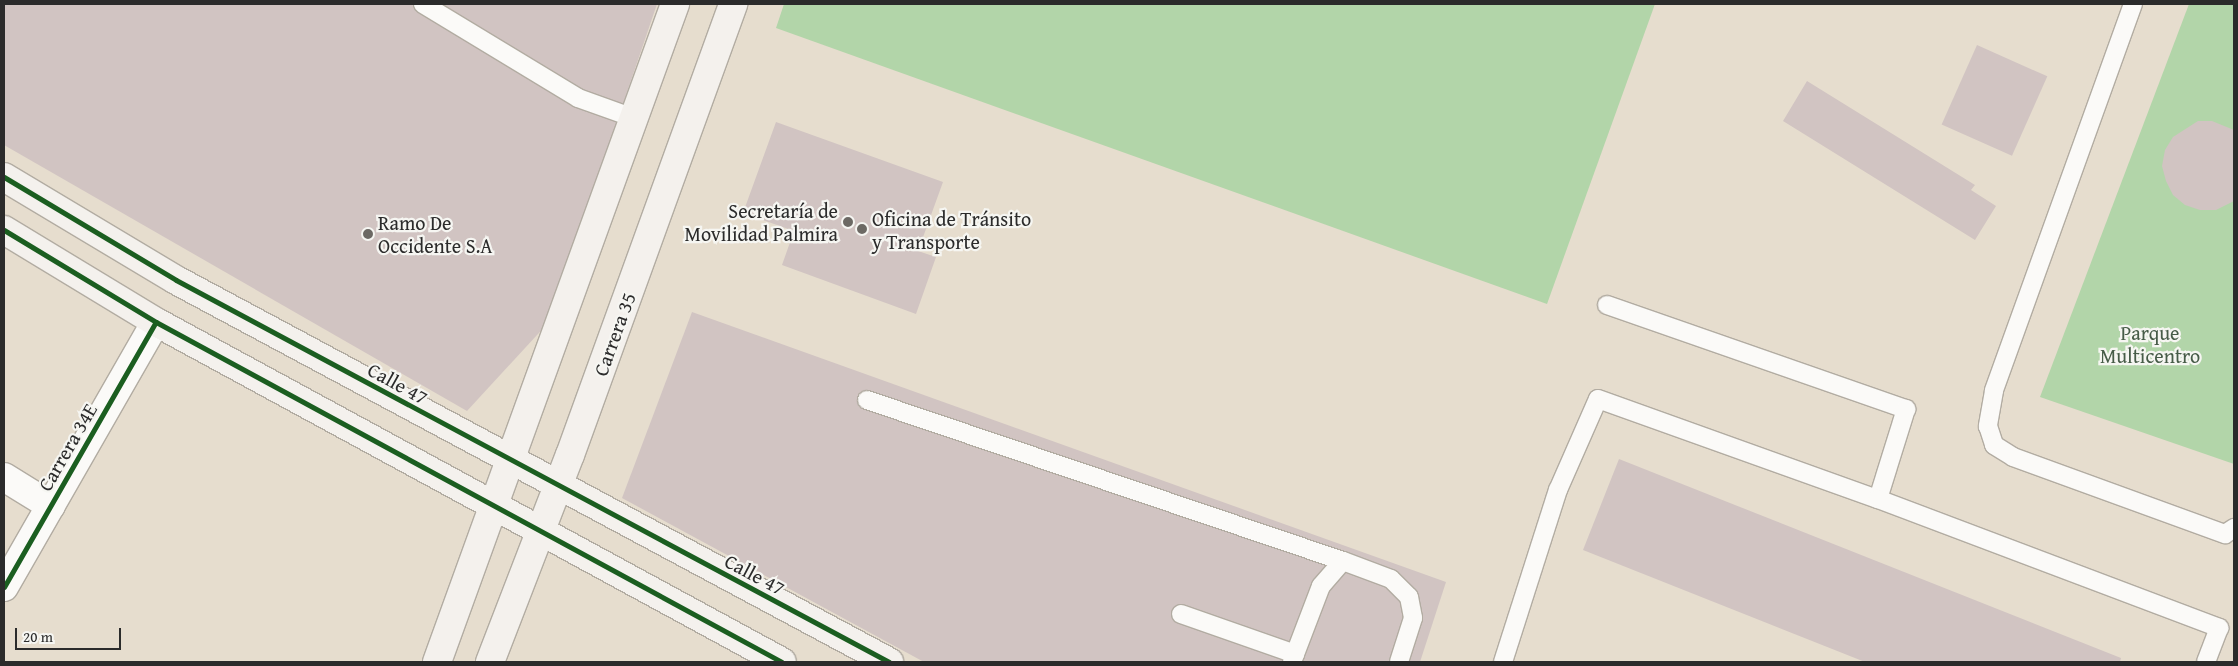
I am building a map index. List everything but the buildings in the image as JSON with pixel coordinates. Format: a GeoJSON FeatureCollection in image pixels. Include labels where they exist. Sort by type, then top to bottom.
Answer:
{"type":"FeatureCollection","features":[{"type":"Feature","properties":{"kind":"main road"},"geometry":{"type":"LineString","coordinates":[[437,662],[675,4]]}},
{"type":"Feature","properties":{"kind":"main road","name":"Carrera 35"},"geometry":{"type":"LineString","coordinates":[[490,662],[558,486],[734,4]]}},
{"type":"Feature","properties":{"kind":"main road","name":"Calle 47"},"geometry":{"type":"LineString","coordinates":[[4,177],[176,280],[889,662]]}},
{"type":"Feature","properties":{"kind":"main road"},"geometry":{"type":"LineString","coordinates":[[4,230],[156,322],[782,662]]}},
{"type":"Feature","properties":{"kind":"street","name":"Carrera 34E"},"geometry":{"type":"LineString","coordinates":[[4,587],[156,322]]}},
{"type":"Feature","properties":{"kind":"street"},"geometry":{"type":"LineString","coordinates":[[4,477],[51,506]]}},
{"type":"Feature","properties":{"kind":"lane"},"geometry":{"type":"LineString","coordinates":[[423,4],[578,98],[634,118]]}},
{"type":"Feature","properties":{"kind":"lane"},"geometry":{"type":"LineString","coordinates":[[2133,4],[1994,391],[1988,426],[1994,445],[2013,457],[2224,534],[2234,528]]}},
{"type":"Feature","properties":{"kind":"lane"},"geometry":{"type":"LineString","coordinates":[[1608,305],[1906,409],[1878,499]]}},
{"type":"Feature","properties":{"kind":"lane"},"geometry":{"type":"LineString","coordinates":[[1504,662],[1558,490],[1598,399],[1878,499],[2219,628],[2206,662]]}},
{"type":"Feature","properties":{"kind":"lane"},"geometry":{"type":"LineString","coordinates":[[867,400],[1391,579],[1409,597],[1413,618],[1399,662]]}},
{"type":"Feature","properties":{"kind":"lane"},"geometry":{"type":"LineString","coordinates":[[1181,614],[1293,658],[1321,586],[1343,562]]}},
{"type":"Feature","properties":{"kind":"green space"},"geometry":{"type":"Polygon","coordinates":[[[784,4],[1655,4],[1547,304],[776,28],[784,4]]]}},
{"type":"Feature","properties":{"kind":"green space","name":"Parque Multicentro"},"geometry":{"type":"Polygon","coordinates":[[[2189,4],[2234,4],[2234,464],[2040,397],[2189,4]]]}},
{"type":"Feature","properties":{"kind":"cycle path"},"geometry":{"type":"LineString","coordinates":[[4,177],[176,280],[889,662]]}},
{"type":"Feature","properties":{"kind":"cycle path"},"geometry":{"type":"LineString","coordinates":[[4,230],[156,322],[782,662]]}},
{"type":"Feature","properties":{"kind":"cycle path"},"geometry":{"type":"LineString","coordinates":[[4,587],[156,322]]}},
{"type":"Feature","properties":{"kind":"place","name":"Secretaría de Movilidad Palmira"},"geometry":{"type":"Point","coordinates":[848,222]}},
{"type":"Feature","properties":{"kind":"place","name":"Oficina de Tránsito y Transporte"},"geometry":{"type":"Point","coordinates":[862,229]}},
{"type":"Feature","properties":{"kind":"place","name":"Ramo De Occidente S.A"},"geometry":{"type":"Point","coordinates":[368,234]}}]}
